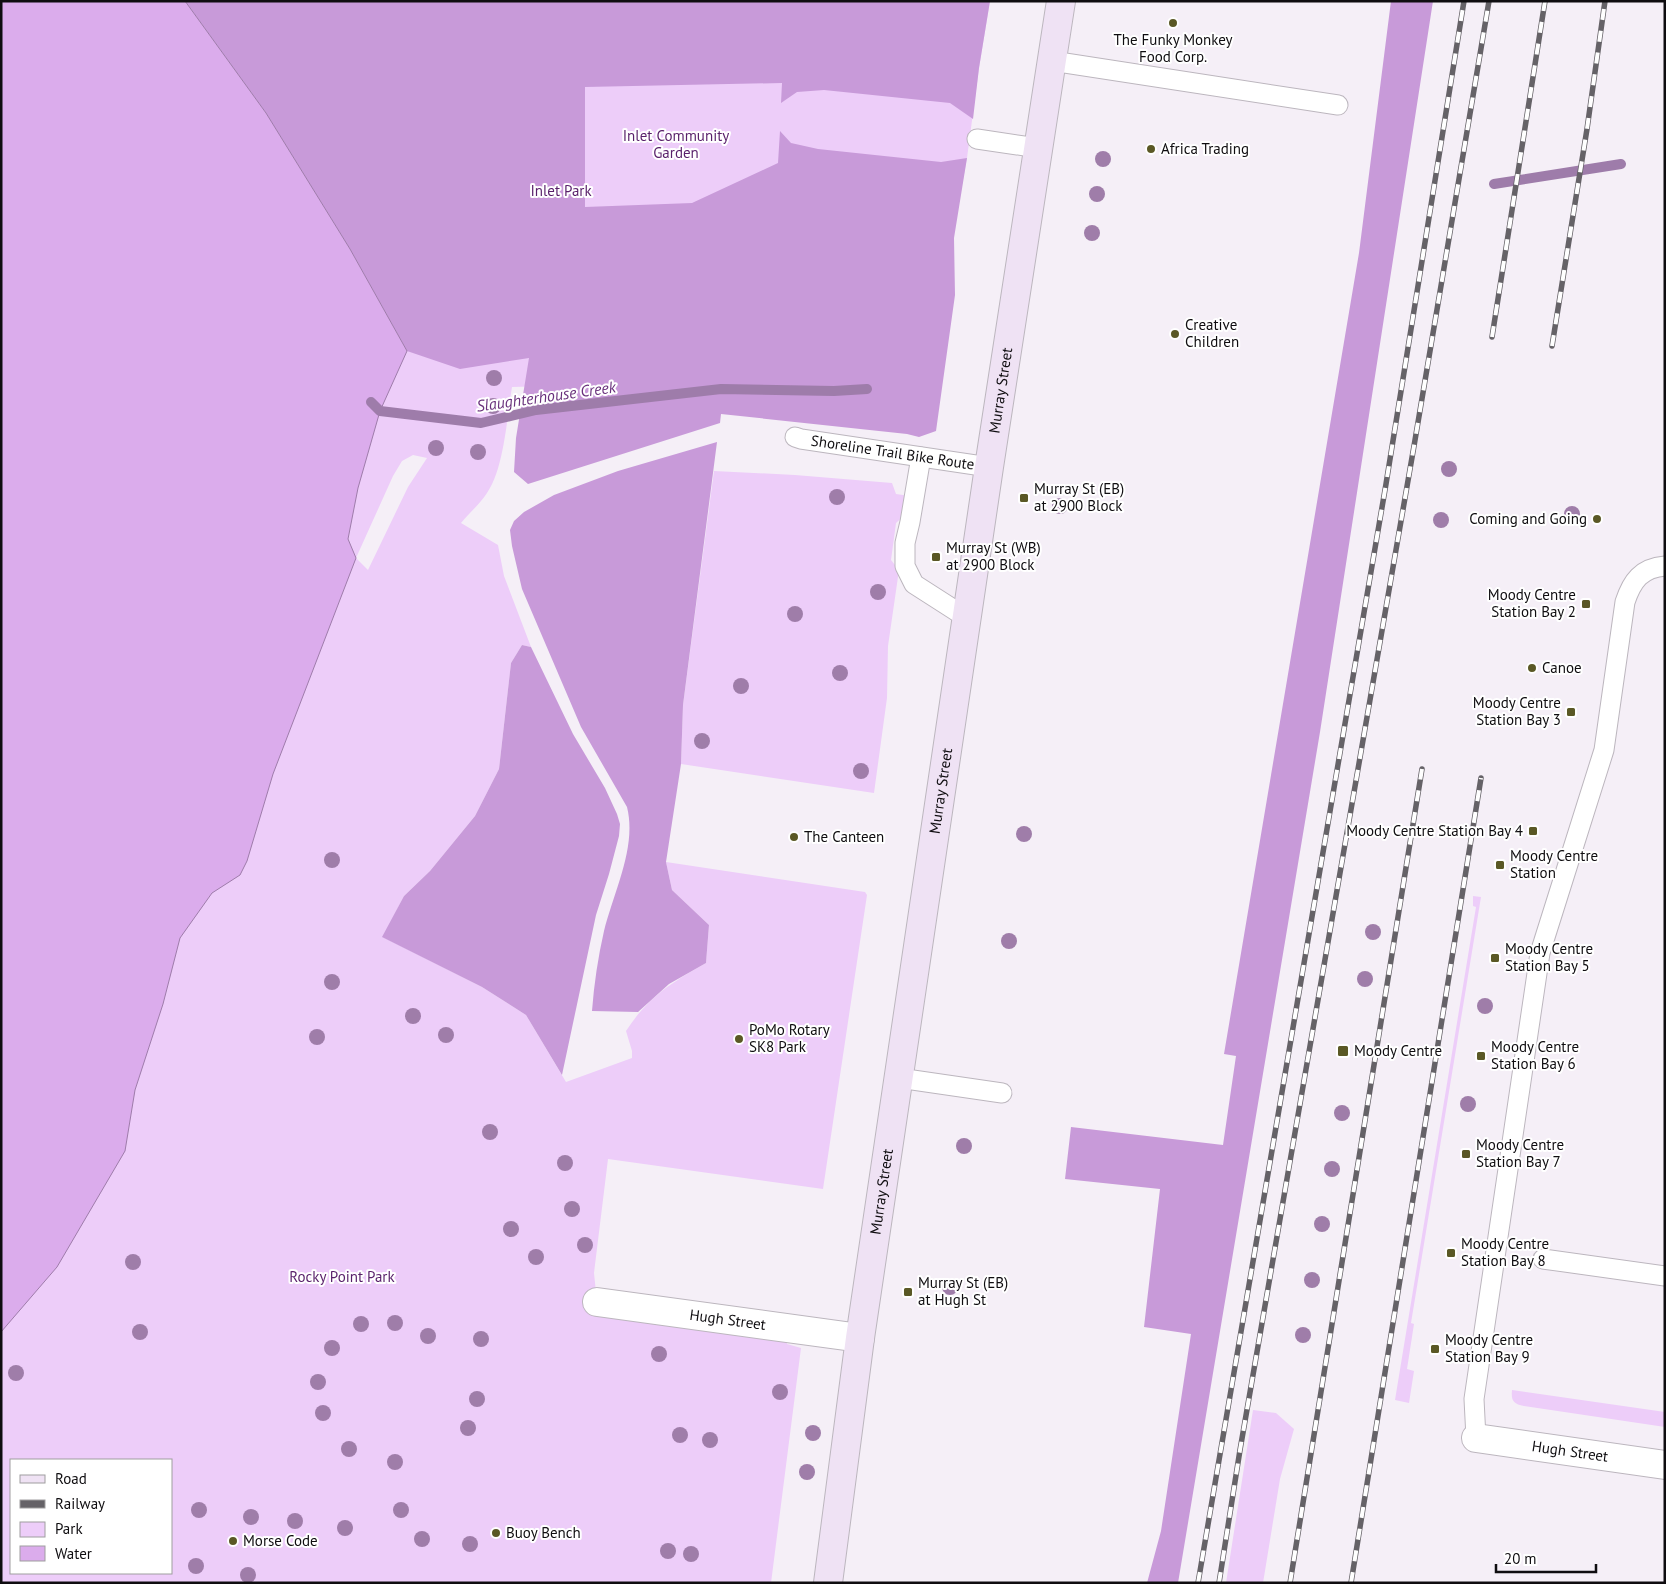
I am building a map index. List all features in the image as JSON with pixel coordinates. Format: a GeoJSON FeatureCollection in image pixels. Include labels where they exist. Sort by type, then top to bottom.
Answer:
{"type":"FeatureCollection","features":[{"type":"Feature","properties":{"kind":"main road","name":"Murray Street"},"geometry":{"type":"LineString","coordinates":[[828,1583],[860,1338],[989,467],[1061,1]]}},
{"type":"Feature","properties":{"kind":"street","name":"Hugh Street"},"geometry":{"type":"LineString","coordinates":[[597,1302],[860,1338]]}},
{"type":"Feature","properties":{"kind":"street","name":"Hugh Street"},"geometry":{"type":"LineString","coordinates":[[1476,1438],[1665,1465]]}},
{"type":"Feature","properties":{"kind":"lane"},"geometry":{"type":"LineString","coordinates":[[1052,61],[1338,104]]}},
{"type":"Feature","properties":{"kind":"lane"},"geometry":{"type":"LineString","coordinates":[[977,139],[1038,148]]}},
{"type":"Feature","properties":{"kind":"lane","name":"Shoreline Trail Bike Route"},"geometry":{"type":"LineString","coordinates":[[795,437],[989,467]]}},
{"type":"Feature","properties":{"kind":"lane"},"geometry":{"type":"LineString","coordinates":[[921,457],[905,544],[905,566],[914,584],[967,618]]}},
{"type":"Feature","properties":{"kind":"lane"},"geometry":{"type":"LineString","coordinates":[[1476,1438],[1474,1399],[1540,953],[1604,750],[1624,602],[1633,581],[1642,573],[1653,568],[1665,566]]}},
{"type":"Feature","properties":{"kind":"lane"},"geometry":{"type":"LineString","coordinates":[[899,1078],[1002,1092]]}},
{"type":"Feature","properties":{"kind":"lane"},"geometry":{"type":"LineString","coordinates":[[1543,1259],[1665,1276]]}},
{"type":"Feature","properties":{"kind":"green space"},"geometry":{"type":"Polygon","coordinates":[[[1,1],[185,1],[266,113],[336,123],[990,1],[967,158],[924,392],[512,387],[504,442],[493,483],[481,501],[461,523],[498,545],[504,576],[531,647],[522,645],[511,663],[499,769],[475,816],[430,871],[404,896],[383,937],[482,987],[526,1015],[566,1082],[632,1058],[632,1051],[626,1031],[634,1019],[661,992],[706,963],[709,925],[672,890],[666,862],[865,892],[867,895],[823,1189],[608,1159],[594,1273],[597,1302],[785,1328],[787,1344],[801,1348],[771,1583],[1,1583],[1,1]],[[413,455],[402,461],[393,476],[356,558],[368,570],[408,487],[427,458],[413,455]]]}},
{"type":"Feature","properties":{"kind":"green space","name":"Inlet Park"},"geometry":{"type":"Polygon","coordinates":[[[185,1],[990,1],[973,119],[950,103],[824,90],[797,92],[781,103],[782,83],[585,87],[585,207],[692,203],[778,163],[780,131],[791,143],[818,149],[941,162],[967,158],[954,238],[955,295],[936,431],[919,437],[907,434],[721,414],[720,423],[528,484],[514,472],[516,438],[529,358],[460,369],[407,351],[350,249],[266,113],[185,1]]]}},
{"type":"Feature","properties":{"kind":"green space"},"geometry":{"type":"Polygon","coordinates":[[[1391,1],[1433,1],[1320,732],[1178,1583],[1147,1583],[1161,1531],[1191,1334],[1144,1327],[1160,1189],[1065,1179],[1071,1127],[1223,1145],[1236,1056],[1224,1054],[1359,253],[1391,1]]]}},
{"type":"Feature","properties":{"kind":"green space"},"geometry":{"type":"Polygon","coordinates":[[[717,442],[683,705],[681,764],[666,862],[672,890],[709,925],[706,963],[669,984],[638,1012],[592,1011],[596,971],[604,931],[627,853],[629,822],[627,807],[581,727],[522,589],[510,530],[514,521],[524,512],[554,495],[618,471],[717,442]]]}},
{"type":"Feature","properties":{"kind":"green space"},"geometry":{"type":"Polygon","coordinates":[[[714,471],[892,483],[896,494],[910,496],[907,513],[896,523],[891,560],[899,570],[888,646],[887,698],[874,793],[681,764],[683,705],[714,471]]]}},
{"type":"Feature","properties":{"kind":"green space"},"geometry":{"type":"Polygon","coordinates":[[[522,645],[531,647],[573,734],[605,788],[620,824],[619,836],[609,874],[596,915],[562,1075],[526,1015],[482,987],[382,937],[404,896],[430,871],[475,816],[499,769],[511,663],[522,645]]]}},
{"type":"Feature","properties":{"kind":"green space"},"geometry":{"type":"Polygon","coordinates":[[[1473,896],[1481,897],[1411,1323],[1414,1324],[1407,1369],[1414,1371],[1409,1403],[1395,1400],[1476,907],[1473,906],[1473,896]]]}},
{"type":"Feature","properties":{"kind":"green space"},"geometry":{"type":"Polygon","coordinates":[[[1512,1390],[1665,1412],[1665,1427],[1520,1405],[1515,1403],[1512,1390]]]}},
{"type":"Feature","properties":{"kind":"green space"},"geometry":{"type":"Polygon","coordinates":[[[1253,1410],[1276,1413],[1294,1429],[1280,1479],[1263,1583],[1226,1583],[1253,1410]]]}},
{"type":"Feature","properties":{"kind":"water"},"geometry":{"type":"Polygon","coordinates":[[[1,1],[185,1],[266,113],[350,249],[407,351],[380,411],[358,488],[348,539],[356,558],[273,774],[247,861],[240,875],[212,893],[180,938],[163,1004],[135,1090],[125,1151],[57,1267],[1,1332],[1,1]]]}},
{"type":"Feature","properties":{"kind":"waterway","name":"Slaughterhouse Creek"},"geometry":{"type":"LineString","coordinates":[[1494,184],[1621,164]]}},
{"type":"Feature","properties":{"kind":"waterway","name":"Slaughterhouse Creek"},"geometry":{"type":"LineString","coordinates":[[371,402],[380,411],[481,423],[536,410],[721,389],[834,391],[867,389]]}},
{"type":"Feature","properties":{"kind":"railway"},"geometry":{"type":"LineString","coordinates":[[1198,1583],[1386,484],[1464,1]]}},
{"type":"Feature","properties":{"kind":"railway"},"geometry":{"type":"LineString","coordinates":[[1219,1583],[1240,1450],[1489,1]]}},
{"type":"Feature","properties":{"kind":"railway"},"geometry":{"type":"LineString","coordinates":[[1492,337],[1545,1]]}},
{"type":"Feature","properties":{"kind":"railway"},"geometry":{"type":"LineString","coordinates":[[1552,346],[1587,129],[1605,1]]}},
{"type":"Feature","properties":{"kind":"railway"},"geometry":{"type":"LineString","coordinates":[[1290,1583],[1422,769]]}},
{"type":"Feature","properties":{"kind":"railway"},"geometry":{"type":"LineString","coordinates":[[1351,1583],[1481,778]]}},
{"type":"Feature","properties":{"kind":"place","name":"The Funky Monkey Food Corp."},"geometry":{"type":"Point","coordinates":[1173,23]}},
{"type":"Feature","properties":{"kind":"place","name":"Africa Trading"},"geometry":{"type":"Point","coordinates":[1151,149]}},
{"type":"Feature","properties":{"kind":"place","name":"Creative Children"},"geometry":{"type":"Point","coordinates":[1175,334]}},
{"type":"Feature","properties":{"kind":"place","name":"Murray St (EB) at 2900 Block"},"geometry":{"type":"Point","coordinates":[1024,498]}},
{"type":"Feature","properties":{"kind":"place","name":"Coming and Going"},"geometry":{"type":"Point","coordinates":[1597,519]}},
{"type":"Feature","properties":{"kind":"place","name":"Murray St (WB) at 2900 Block"},"geometry":{"type":"Point","coordinates":[936,557]}},
{"type":"Feature","properties":{"kind":"place","name":"Moody Centre Station Bay 2"},"geometry":{"type":"Point","coordinates":[1586,604]}},
{"type":"Feature","properties":{"kind":"place","name":"Canoe"},"geometry":{"type":"Point","coordinates":[1532,668]}},
{"type":"Feature","properties":{"kind":"place","name":"Moody Centre Station Bay 3"},"geometry":{"type":"Point","coordinates":[1571,712]}},
{"type":"Feature","properties":{"kind":"place","name":"Moody Centre Station Bay 4"},"geometry":{"type":"Point","coordinates":[1533,831]}},
{"type":"Feature","properties":{"kind":"place","name":"The Canteen"},"geometry":{"type":"Point","coordinates":[794,837]}},
{"type":"Feature","properties":{"kind":"place","name":"Moody Centre Station"},"geometry":{"type":"Point","coordinates":[1500,865]}},
{"type":"Feature","properties":{"kind":"place","name":"Moody Centre Station Bay 5"},"geometry":{"type":"Point","coordinates":[1495,958]}},
{"type":"Feature","properties":{"kind":"place","name":"PoMo Rotary SK8 Park"},"geometry":{"type":"Point","coordinates":[739,1039]}},
{"type":"Feature","properties":{"kind":"place","name":"Moody Centre"},"geometry":{"type":"Point","coordinates":[1343,1051]}},
{"type":"Feature","properties":{"kind":"place","name":"Moody Centre Station Bay 6"},"geometry":{"type":"Point","coordinates":[1481,1056]}},
{"type":"Feature","properties":{"kind":"place","name":"Moody Centre Station Bay 7"},"geometry":{"type":"Point","coordinates":[1466,1154]}},
{"type":"Feature","properties":{"kind":"place","name":"Moody Centre Station Bay 8"},"geometry":{"type":"Point","coordinates":[1451,1253]}},
{"type":"Feature","properties":{"kind":"place","name":"Murray St (EB) at Hugh St"},"geometry":{"type":"Point","coordinates":[908,1292]}},
{"type":"Feature","properties":{"kind":"place","name":"Moody Centre Station Bay 9"},"geometry":{"type":"Point","coordinates":[1435,1349]}},
{"type":"Feature","properties":{"kind":"place","name":"Buoy Bench"},"geometry":{"type":"Point","coordinates":[496,1533]}},
{"type":"Feature","properties":{"kind":"place","name":"Morse Code"},"geometry":{"type":"Point","coordinates":[233,1541]}},
{"type":"Feature","properties":{"kind":"park label","name":"Inlet Community Garden"},"geometry":{"type":"Point","coordinates":[676,144]}},
{"type":"Feature","properties":{"kind":"park label","name":"Rocky Point Park"},"geometry":{"type":"Point","coordinates":[342,1277]}}]}
